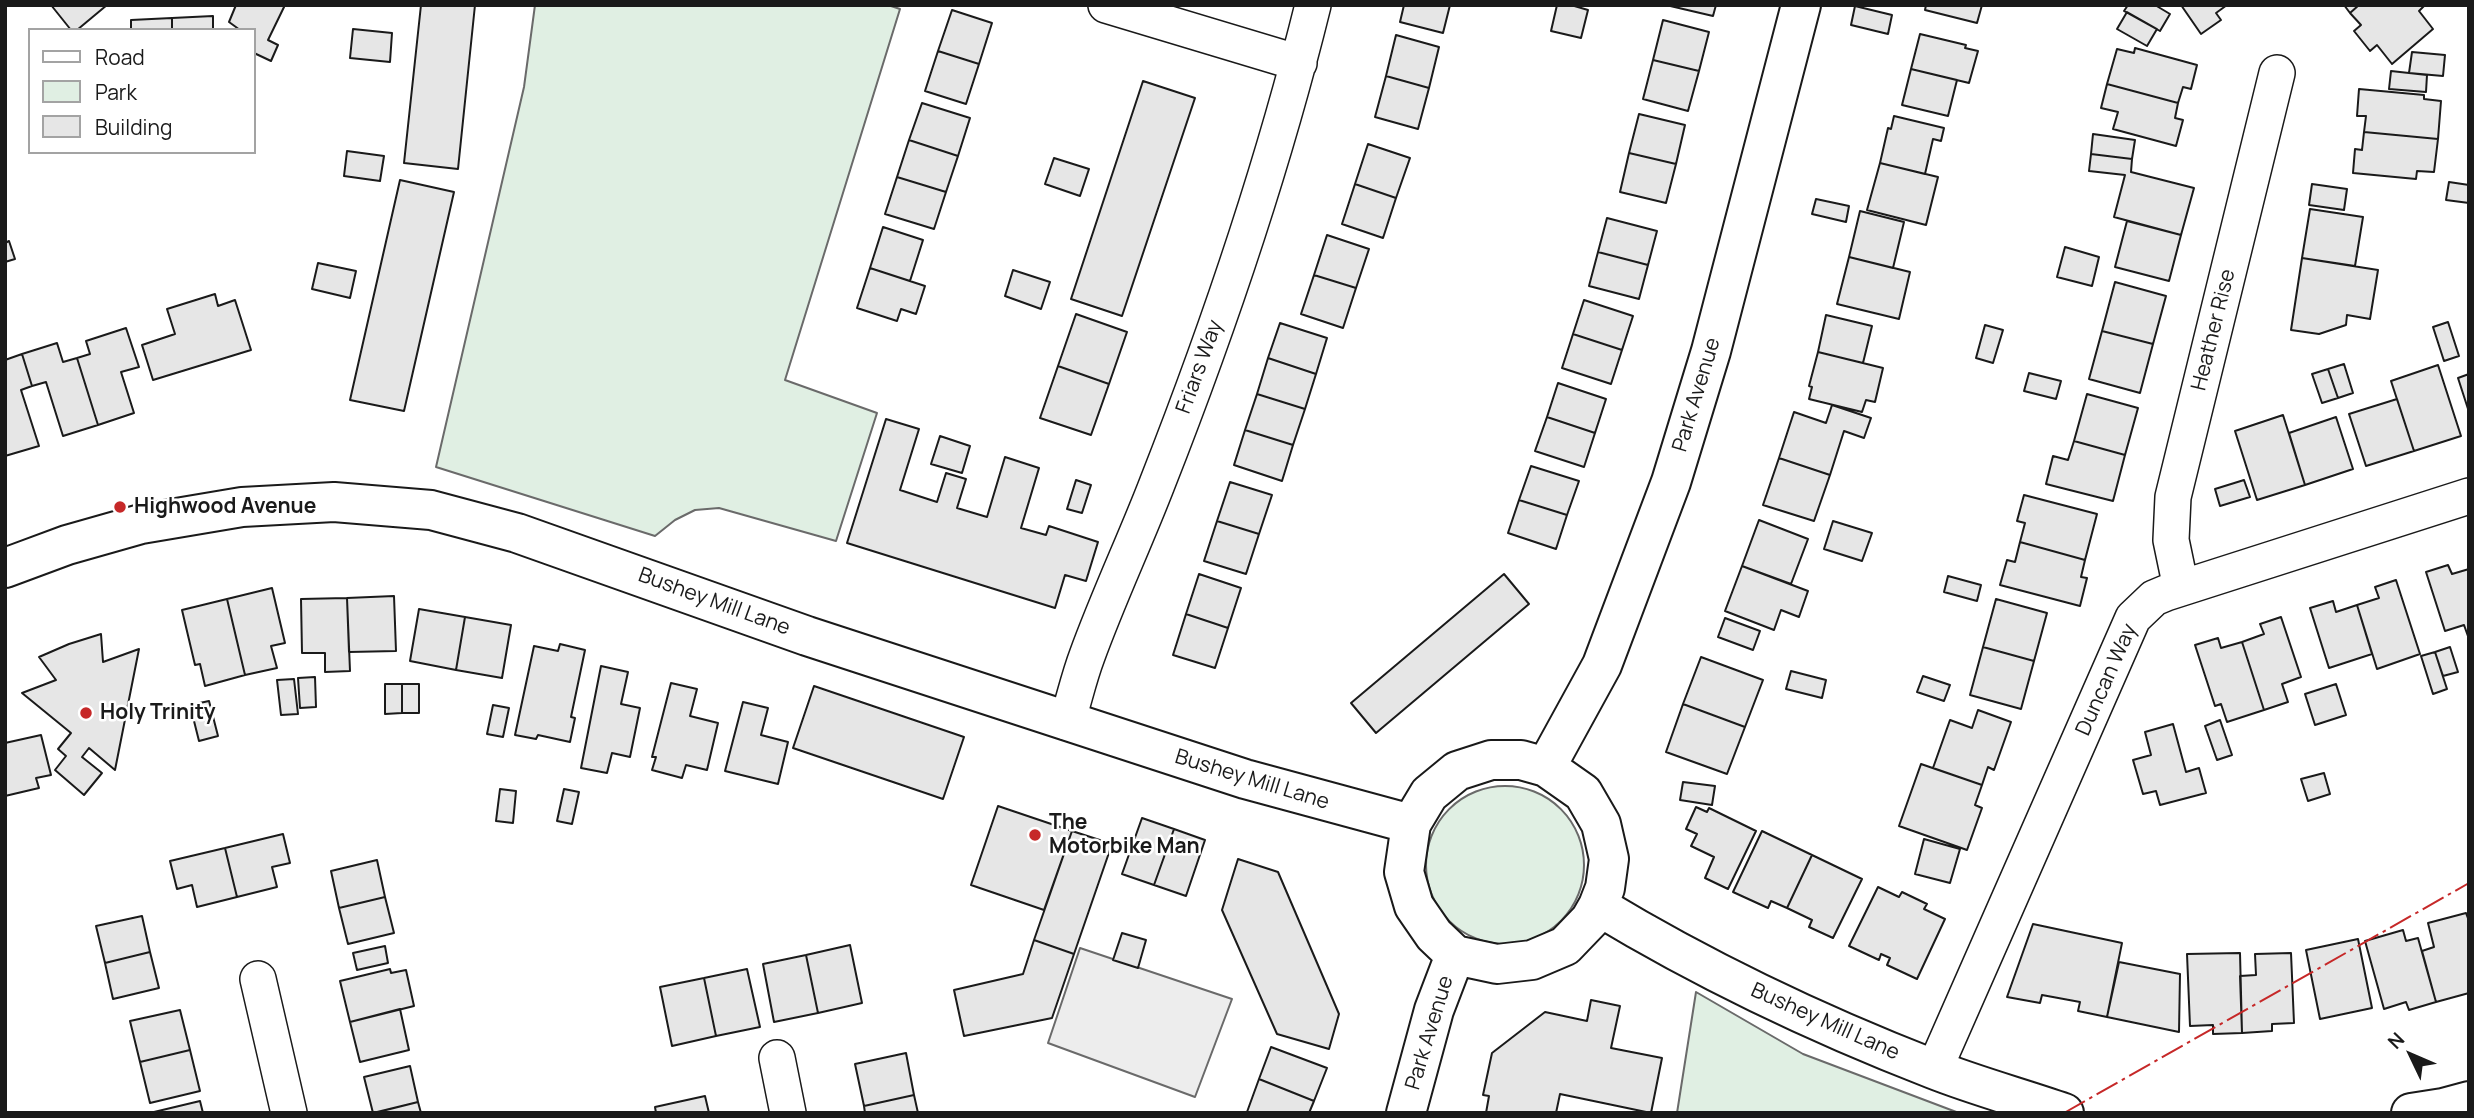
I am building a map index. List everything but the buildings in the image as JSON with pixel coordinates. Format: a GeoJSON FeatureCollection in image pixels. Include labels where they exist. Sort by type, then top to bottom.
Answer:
{"type":"FeatureCollection","features":[{"type":"Feature","properties":{"kind":"street"},"geometry":{"type":"LineString","coordinates":[[1105,5],[1299,63]]}},
{"type":"Feature","properties":{"kind":"street","name":"Friars Way"},"geometry":{"type":"LineString","coordinates":[[1067,722],[1087,656],[1158,483],[1205,356],[1248,229],[1299,63],[1313,5]]}},
{"type":"Feature","properties":{"kind":"street","name":"Park Avenue"},"geometry":{"type":"LineString","coordinates":[[1546,767],[1602,665],[1661,512],[1712,351],[1801,5]]}},
{"type":"Feature","properties":{"kind":"street","name":"Heather Rise"},"geometry":{"type":"LineString","coordinates":[[2181,588],[2171,540],[2173,497],[2277,73]]}},
{"type":"Feature","properties":{"kind":"street","name":"Duncan Way"},"geometry":{"type":"LineString","coordinates":[[1934,1070],[2133,618],[2154,598],[2181,588],[2469,496]]}},
{"type":"Feature","properties":{"kind":"street","name":"Bushey Mill Lane"},"geometry":{"type":"LineString","coordinates":[[5,568],[68,545],[141,524],[242,507],[334,502],[431,510],[517,533],[807,636],[1067,722],[1245,779],[1411,824]]}},
{"type":"Feature","properties":{"kind":"street"},"geometry":{"type":"LineString","coordinates":[[1491,760],[1521,760],[1546,767],[1583,793],[1601,824],[1609,859],[1605,888],[1590,920],[1565,946],[1532,960],[1497,964],[1455,955],[1434,935],[1414,906],[1404,872],[1411,824],[1429,794],[1457,771],[1491,760]]}},
{"type":"Feature","properties":{"kind":"street","name":"Bushey Mill Lane"},"geometry":{"type":"LineString","coordinates":[[1598,906],[1643,933],[1783,1006],[1934,1070],[2064,1113]]}},
{"type":"Feature","properties":{"kind":"street","name":"Park Avenue"},"geometry":{"type":"LineString","coordinates":[[1406,1113],[1434,1010],[1455,955]]}},
{"type":"Feature","properties":{"kind":"street"},"geometry":{"type":"LineString","coordinates":[[258,979],[289,1113]]}},
{"type":"Feature","properties":{"kind":"street"},"geometry":{"type":"LineString","coordinates":[[777,1058],[788,1113]]}},
{"type":"Feature","properties":{"kind":"street"},"geometry":{"type":"LineString","coordinates":[[2411,1113],[2469,1101]]}},
{"type":"Feature","properties":{"kind":"green space"},"geometry":{"type":"Polygon","coordinates":[[[535,5],[888,5],[900,9],[785,380],[877,413],[836,541],[719,508],[695,510],[675,520],[655,536],[436,467],[524,87],[535,5]]]}},
{"type":"Feature","properties":{"kind":"green space"},"geometry":{"type":"Polygon","coordinates":[[[1505,786],[1535,792],[1561,809],[1578,835],[1584,865],[1578,895],[1561,921],[1535,938],[1505,944],[1475,938],[1449,921],[1432,895],[1426,865],[1432,835],[1449,809],[1475,792],[1505,786]]]}},
{"type":"Feature","properties":{"kind":"green space"},"geometry":{"type":"Polygon","coordinates":[[[1696,992],[1803,1054],[1959,1113],[1677,1113],[1696,992]]]}},
{"type":"Feature","properties":{"kind":"shaded area"},"geometry":{"type":"Polygon","coordinates":[[[1080,948],[1232,999],[1195,1097],[1048,1043],[1080,948]]]}},
{"type":"Feature","properties":{"kind":"power"},"geometry":{"type":"LineString","coordinates":[[2064,1113],[2469,883]]}},
{"type":"Feature","properties":{"kind":"place","name":"Highwood Avenue"},"geometry":{"type":"Point","coordinates":[120,507]}},
{"type":"Feature","properties":{"kind":"place","name":"Holy Trinity"},"geometry":{"type":"Point","coordinates":[86,713]}},
{"type":"Feature","properties":{"kind":"place","name":"The Motorbike Man"},"geometry":{"type":"Point","coordinates":[1035,835]}}]}
